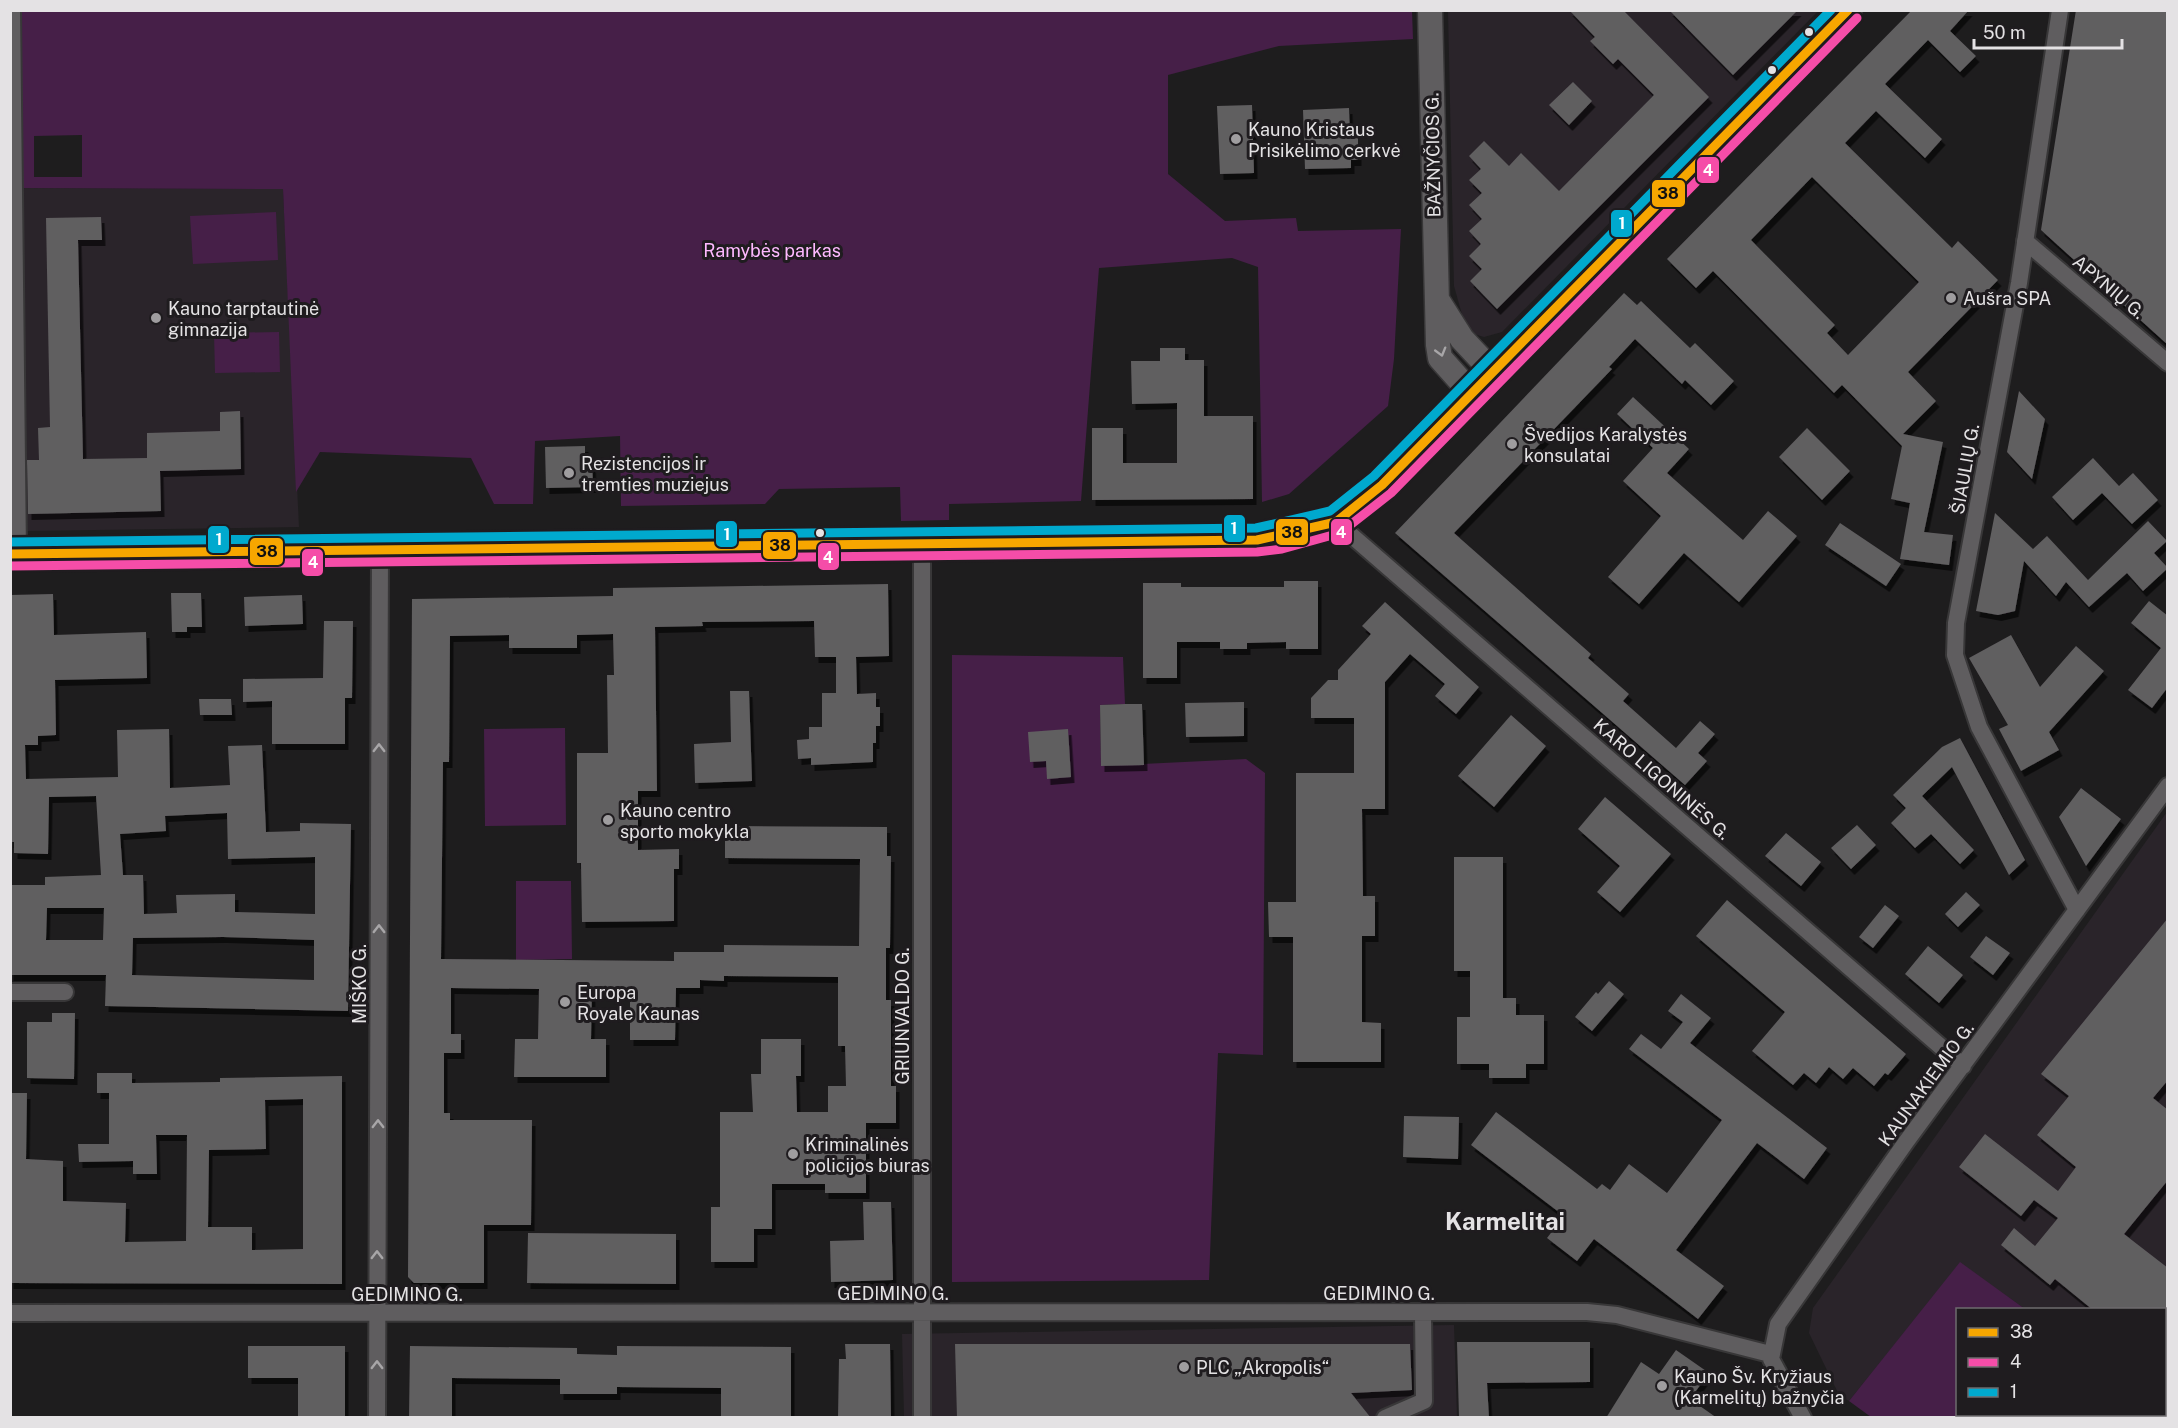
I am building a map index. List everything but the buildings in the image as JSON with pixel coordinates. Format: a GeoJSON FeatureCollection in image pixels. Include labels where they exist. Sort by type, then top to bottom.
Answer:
{"type":"FeatureCollection","features":[{"type":"Feature","properties":{"kind":"main road"},"geometry":{"type":"LineString","coordinates":[[14,554],[1257,540],[1279,537],[1336,522],[1382,485],[1848,10]]}},
{"type":"Feature","properties":{"kind":"street"},"geometry":{"type":"LineString","coordinates":[[12,10],[17,456],[14,554]]}},
{"type":"Feature","properties":{"kind":"street","name":"BAŽNYČIOS G."},"geometry":{"type":"LineString","coordinates":[[1430,10],[1440,358],[1472,394]]}},
{"type":"Feature","properties":{"kind":"street","name":"ŠIAULIŲ G."},"geometry":{"type":"LineString","coordinates":[[2060,10],[2025,241],[1956,623],[1955,655],[1979,727],[2077,910]]}},
{"type":"Feature","properties":{"kind":"street","name":"APYNIŲ G."},"geometry":{"type":"LineString","coordinates":[[2025,241],[2168,363]]}},
{"type":"Feature","properties":{"kind":"street"},"geometry":{"type":"LineString","coordinates":[[1437,300],[1462,339],[1493,372]]}},
{"type":"Feature","properties":{"kind":"street","name":"KARO LIGONINĖS G."},"geometry":{"type":"LineString","coordinates":[[1336,522],[1963,1066]]}},
{"type":"Feature","properties":{"kind":"street","name":"GRIUNVALDO G."},"geometry":{"type":"LineString","coordinates":[[922,543],[922,1418]]}},
{"type":"Feature","properties":{"kind":"street","name":"MIŠKO G."},"geometry":{"type":"LineString","coordinates":[[377,1418],[380,550]]}},
{"type":"Feature","properties":{"kind":"street","name":"KAUNAKIEMIO G."},"geometry":{"type":"LineString","coordinates":[[1770,1354],[1778,1324],[2168,786]]}},
{"type":"Feature","properties":{"kind":"street"},"geometry":{"type":"LineString","coordinates":[[10,992],[65,992]]}},
{"type":"Feature","properties":{"kind":"street","name":"GEDIMINO G."},"geometry":{"type":"LineString","coordinates":[[10,1314],[1587,1312],[1617,1315],[1770,1354]]}},
{"type":"Feature","properties":{"kind":"street"},"geometry":{"type":"LineString","coordinates":[[1385,1418],[1425,1401],[1422,1313]]}},
{"type":"Feature","properties":{"kind":"street"},"geometry":{"type":"LineString","coordinates":[[1770,1354],[1773,1367],[1803,1418]]}},
{"type":"Feature","properties":{"kind":"shaded area"},"geometry":{"type":"Polygon","coordinates":[[[1448,11],[1818,11],[1502,332],[1484,337],[1474,334],[1465,325],[1454,286],[1448,11]]]}},
{"type":"Feature","properties":{"kind":"shaded area","name":"Kauno tarptautinė gimnazija"},"geometry":{"type":"Polygon","coordinates":[[[22,188],[283,189],[299,527],[25,531],[22,188]]]}},
{"type":"Feature","properties":{"kind":"shaded area"},"geometry":{"type":"Polygon","coordinates":[[[2167,812],[2167,1412],[2166,1308],[2024,1308],[1960,1263],[1849,1401],[1839,1395],[1809,1333],[1813,1308],[2167,812]]]}},
{"type":"Feature","properties":{"kind":"shaded area","name":"PLC „Akropolis“"},"geometry":{"type":"Polygon","coordinates":[[[1454,1325],[1457,1417],[904,1417],[902,1334],[1454,1325]]]}},
{"type":"Feature","properties":{"kind":"green space","name":"Ramybės parkas"},"geometry":{"type":"Polygon","coordinates":[[[22,11],[1412,11],[1413,39],[1279,46],[1168,75],[1168,174],[1225,221],[1296,218],[1298,231],[1401,229],[1394,359],[1388,406],[1289,494],[1262,502],[1258,267],[1232,258],[1099,268],[1081,501],[949,504],[949,520],[901,521],[900,487],[779,489],[765,504],[621,506],[620,436],[535,441],[533,504],[494,504],[471,458],[320,452],[296,492],[283,189],[22,188],[22,11]],[[82,135],[34,136],[34,177],[82,177],[82,135]]]}},
{"type":"Feature","properties":{"kind":"green space"},"geometry":{"type":"Polygon","coordinates":[[[276,212],[278,260],[193,264],[190,216],[276,212]]]}},
{"type":"Feature","properties":{"kind":"green space"},"geometry":{"type":"Polygon","coordinates":[[[279,332],[280,372],[215,373],[214,333],[279,332]]]}},
{"type":"Feature","properties":{"kind":"green space"},"geometry":{"type":"Polygon","coordinates":[[[952,655],[1123,657],[1125,704],[1100,705],[1101,766],[1246,759],[1265,773],[1263,1055],[1218,1053],[1209,1280],[952,1282],[952,655]]]}},
{"type":"Feature","properties":{"kind":"green space"},"geometry":{"type":"Polygon","coordinates":[[[565,728],[566,825],[485,826],[484,729],[565,728]]]}},
{"type":"Feature","properties":{"kind":"green space"},"geometry":{"type":"Polygon","coordinates":[[[516,881],[571,881],[572,959],[516,960],[516,881]]]}},
{"type":"Feature","properties":{"kind":"green space"},"geometry":{"type":"Polygon","coordinates":[[[1960,1262],[2024,1308],[1956,1308],[1956,1416],[2069,1417],[1871,1417],[1849,1401],[1960,1262]]]}},
{"type":"Feature","properties":{"kind":"transit line","name":"1"},"geometry":{"type":"LineString","coordinates":[[10,542],[1256,528],[1330,511],[1374,476],[1831,10]]}},
{"type":"Feature","properties":{"kind":"transit line","name":"38"},"geometry":{"type":"LineString","coordinates":[[10,554],[1257,540],[1336,522],[1382,485],[1848,10]]}},
{"type":"Feature","properties":{"kind":"transit line","name":"4"},"geometry":{"type":"LineString","coordinates":[[10,566],[1257,552],[1282,549],[1340,533],[1391,493],[1857,18]]}},
{"type":"Feature","properties":{"kind":"place","name":"Kauno Kristaus Prisikėlimo cerkvė"},"geometry":{"type":"Point","coordinates":[1236,139]}},
{"type":"Feature","properties":{"kind":"place","name":"Aušra SPA"},"geometry":{"type":"Point","coordinates":[1951,298]}},
{"type":"Feature","properties":{"kind":"place","name":"Kauno tarptautinė gimnazija"},"geometry":{"type":"Point","coordinates":[156,318]}},
{"type":"Feature","properties":{"kind":"place","name":"Švedijos Karalystės konsulatai"},"geometry":{"type":"Point","coordinates":[1512,444]}},
{"type":"Feature","properties":{"kind":"place","name":"Rezistencijos ir tremties muziejus"},"geometry":{"type":"Point","coordinates":[569,473]}},
{"type":"Feature","properties":{"kind":"place","name":"Kauno centro sporto mokykla"},"geometry":{"type":"Point","coordinates":[608,820]}},
{"type":"Feature","properties":{"kind":"place","name":"Europa Royale Kaunas"},"geometry":{"type":"Point","coordinates":[565,1002]}},
{"type":"Feature","properties":{"kind":"place","name":"Kriminalinės policijos biuras"},"geometry":{"type":"Point","coordinates":[793,1154]}},
{"type":"Feature","properties":{"kind":"place","name":"PLC „Akropolis“"},"geometry":{"type":"Point","coordinates":[1184,1367]}},
{"type":"Feature","properties":{"kind":"place","name":"Kauno Šv. Kryžiaus (Karmelitų) bažnyčia"},"geometry":{"type":"Point","coordinates":[1662,1386]}},
{"type":"Feature","properties":{"kind":"district","name":"Karmelitai"},"geometry":{"type":"Point","coordinates":[1505,1221]}}]}
